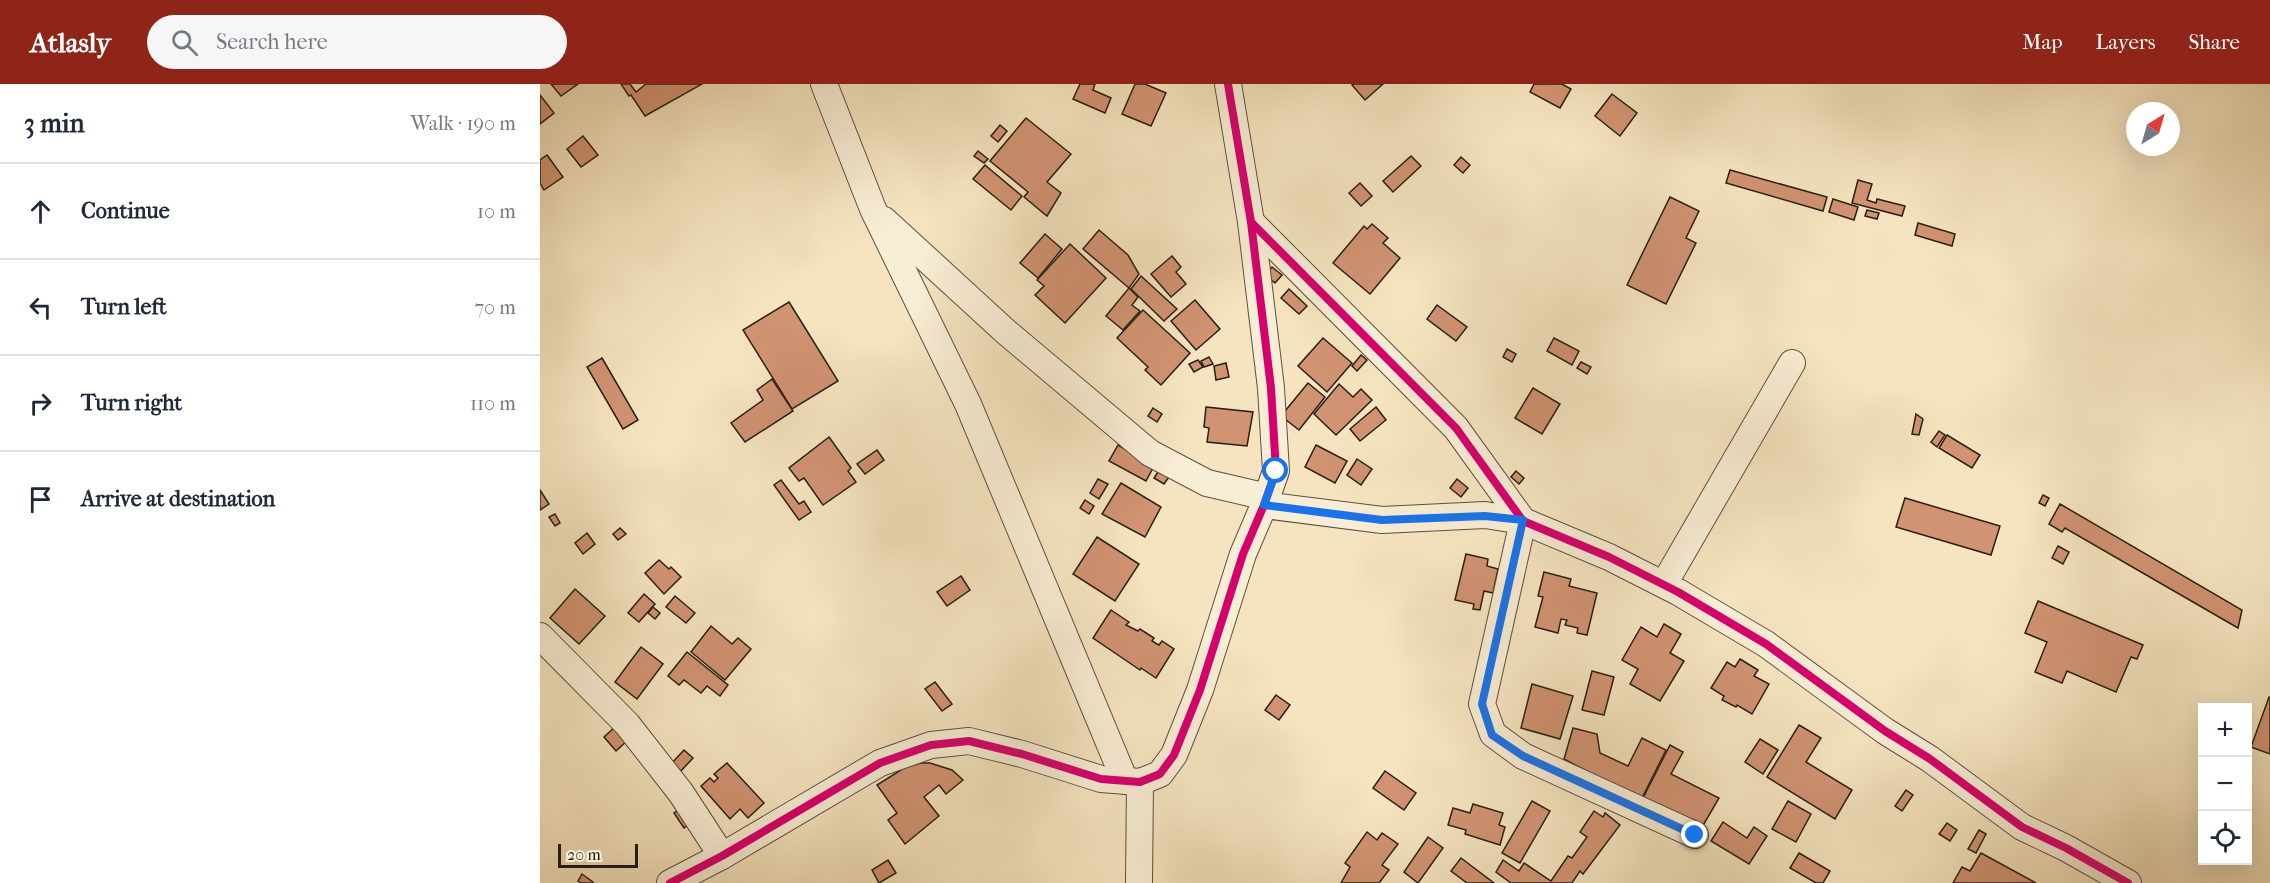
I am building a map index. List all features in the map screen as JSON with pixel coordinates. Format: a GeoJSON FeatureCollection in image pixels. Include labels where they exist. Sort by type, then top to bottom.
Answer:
{"type":"FeatureCollection","features":[{"type":"Feature","properties":{"kind":"street"},"geometry":{"type":"LineString","coordinates":[[824,84],[873,209],[968,404],[1133,781],[1139,883]]}},
{"type":"Feature","properties":{"kind":"street"},"geometry":{"type":"LineString","coordinates":[[670,883],[722,856],[880,763],[931,745],[969,741],[1064,766],[1101,779],[1133,781],[1160,774],[1174,756],[1200,690],[1243,554],[1276,471],[1271,388],[1251,222],[1228,84]]}},
{"type":"Feature","properties":{"kind":"street"},"geometry":{"type":"LineString","coordinates":[[873,209],[1005,331],[1150,453],[1207,483],[1266,501],[1382,520],[1485,516],[1523,520],[1609,557],[1664,584],[1766,644],[1885,732],[1930,759],[2022,827],[2066,848],[2128,883]]}},
{"type":"Feature","properties":{"kind":"street"},"geometry":{"type":"LineString","coordinates":[[1251,222],[1456,428],[1523,520],[1482,704],[1492,735],[1523,756],[1695,835]]}},
{"type":"Feature","properties":{"kind":"street"},"geometry":{"type":"LineString","coordinates":[[1664,584],[1792,363]]}},
{"type":"Feature","properties":{"kind":"street"},"geometry":{"type":"LineString","coordinates":[[540,636],[638,738],[681,793],[722,856]]}},
{"type":"Feature","properties":{"kind":"building"},"geometry":{"type":"Polygon","coordinates":[[[551,84],[578,84],[561,96],[551,84]]]}},
{"type":"Feature","properties":{"kind":"building"},"geometry":{"type":"Polygon","coordinates":[[[621,84],[630,84],[636,92],[646,84],[702,84],[645,116],[621,84]]]}},
{"type":"Feature","properties":{"kind":"building"},"geometry":{"type":"Polygon","coordinates":[[[1080,84],[1095,84],[1093,90],[1111,98],[1105,113],[1073,99],[1080,84]]]}},
{"type":"Feature","properties":{"kind":"building"},"geometry":{"type":"Polygon","coordinates":[[[1135,84],[1145,84],[1166,93],[1151,126],[1122,114],[1135,84]]]}},
{"type":"Feature","properties":{"kind":"building"},"geometry":{"type":"Polygon","coordinates":[[[1383,84],[1365,100],[1352,85],[1383,84]]]}},
{"type":"Feature","properties":{"kind":"building"},"geometry":{"type":"Polygon","coordinates":[[[1534,84],[1562,84],[1571,89],[1560,108],[1530,92],[1534,84]]]}},
{"type":"Feature","properties":{"kind":"building"},"geometry":{"type":"Polygon","coordinates":[[[1612,94],[1637,113],[1620,136],[1595,116],[1612,94]]]}},
{"type":"Feature","properties":{"kind":"building"},"geometry":{"type":"Polygon","coordinates":[[[540,95],[554,113],[540,124],[540,95]]]}},
{"type":"Feature","properties":{"kind":"building"},"geometry":{"type":"Polygon","coordinates":[[[1026,118],[1071,154],[1047,182],[1061,193],[1047,216],[1024,197],[1028,192],[990,161],[1026,118]]]}},
{"type":"Feature","properties":{"kind":"building"},"geometry":{"type":"Polygon","coordinates":[[[1000,125],[1007,131],[998,142],[991,136],[1000,125]]]}},
{"type":"Feature","properties":{"kind":"building"},"geometry":{"type":"Polygon","coordinates":[[[583,136],[598,155],[581,167],[567,149],[583,136]]]}},
{"type":"Feature","properties":{"kind":"building"},"geometry":{"type":"Polygon","coordinates":[[[978,151],[988,159],[984,163],[974,156],[978,151]]]}},
{"type":"Feature","properties":{"kind":"building"},"geometry":{"type":"Polygon","coordinates":[[[547,155],[563,177],[544,190],[540,183],[540,160],[547,155]]]}},
{"type":"Feature","properties":{"kind":"building"},"geometry":{"type":"Polygon","coordinates":[[[1411,156],[1421,166],[1393,192],[1383,181],[1411,156]]]}},
{"type":"Feature","properties":{"kind":"building"},"geometry":{"type":"Polygon","coordinates":[[[1461,157],[1470,165],[1463,173],[1454,165],[1461,157]]]}},
{"type":"Feature","properties":{"kind":"building"},"geometry":{"type":"Polygon","coordinates":[[[985,165],[1022,196],[1011,210],[973,179],[985,165]]]}},
{"type":"Feature","properties":{"kind":"building"},"geometry":{"type":"Polygon","coordinates":[[[1730,170],[1827,197],[1823,211],[1726,183],[1730,170]]]}},
{"type":"Feature","properties":{"kind":"building"},"geometry":{"type":"Polygon","coordinates":[[[1858,180],[1872,184],[1867,200],[1876,203],[1877,199],[1905,206],[1902,216],[1852,203],[1858,180]]]}},
{"type":"Feature","properties":{"kind":"building"},"geometry":{"type":"Polygon","coordinates":[[[1360,183],[1372,196],[1361,206],[1349,193],[1360,183]]]}},
{"type":"Feature","properties":{"kind":"building"},"geometry":{"type":"Polygon","coordinates":[[[1670,197],[1699,211],[1686,238],[1696,243],[1666,304],[1627,285],[1670,197]]]}},
{"type":"Feature","properties":{"kind":"building"},"geometry":{"type":"Polygon","coordinates":[[[1833,199],[1858,207],[1854,220],[1829,212],[1833,199]]]}},
{"type":"Feature","properties":{"kind":"building"},"geometry":{"type":"Polygon","coordinates":[[[1867,210],[1879,213],[1877,219],[1865,216],[1867,210]]]}},
{"type":"Feature","properties":{"kind":"building"},"geometry":{"type":"Polygon","coordinates":[[[1918,223],[1955,234],[1952,246],[1915,235],[1918,223]]]}},
{"type":"Feature","properties":{"kind":"building"},"geometry":{"type":"Polygon","coordinates":[[[1372,224],[1388,238],[1383,243],[1400,258],[1370,294],[1333,263],[1364,226],[1367,229],[1372,224]]]}},
{"type":"Feature","properties":{"kind":"building"},"geometry":{"type":"Polygon","coordinates":[[[1099,230],[1128,255],[1139,274],[1129,288],[1083,249],[1099,230]]]}},
{"type":"Feature","properties":{"kind":"building"},"geometry":{"type":"Polygon","coordinates":[[[1045,234],[1062,249],[1038,278],[1020,263],[1045,234]]]}},
{"type":"Feature","properties":{"kind":"building"},"geometry":{"type":"Polygon","coordinates":[[[1070,244],[1106,278],[1065,323],[1035,295],[1044,286],[1037,280],[1070,244]]]}},
{"type":"Feature","properties":{"kind":"building"},"geometry":{"type":"Polygon","coordinates":[[[1172,256],[1181,267],[1176,272],[1186,284],[1171,297],[1151,274],[1172,256]]]}},
{"type":"Feature","properties":{"kind":"building"},"geometry":{"type":"Polygon","coordinates":[[[1272,267],[1282,275],[1275,283],[1265,275],[1272,267]]]}},
{"type":"Feature","properties":{"kind":"building"},"geometry":{"type":"Polygon","coordinates":[[[1141,276],[1177,309],[1164,321],[1131,289],[1141,276]]]}},
{"type":"Feature","properties":{"kind":"building"},"geometry":{"type":"Polygon","coordinates":[[[1129,288],[1138,297],[1132,305],[1140,311],[1123,330],[1106,316],[1129,288]]]}},
{"type":"Feature","properties":{"kind":"building"},"geometry":{"type":"Polygon","coordinates":[[[1289,289],[1307,306],[1299,314],[1281,298],[1289,289]]]}},
{"type":"Feature","properties":{"kind":"building"},"geometry":{"type":"Polygon","coordinates":[[[1195,300],[1220,329],[1196,350],[1171,321],[1195,300]]]}},
{"type":"Feature","properties":{"kind":"building"},"geometry":{"type":"Polygon","coordinates":[[[789,302],[838,381],[792,409],[743,330],[789,302]]]}},
{"type":"Feature","properties":{"kind":"building"},"geometry":{"type":"Polygon","coordinates":[[[1437,305],[1467,327],[1456,341],[1427,319],[1437,305]]]}},
{"type":"Feature","properties":{"kind":"building"},"geometry":{"type":"Polygon","coordinates":[[[1143,310],[1190,353],[1161,385],[1145,370],[1148,367],[1117,338],[1143,310]]]}},
{"type":"Feature","properties":{"kind":"building"},"geometry":{"type":"Polygon","coordinates":[[[1323,338],[1352,363],[1327,392],[1298,366],[1323,338]]]}},
{"type":"Feature","properties":{"kind":"building"},"geometry":{"type":"Polygon","coordinates":[[[1554,338],[1579,351],[1572,365],[1547,351],[1554,338]]]}},
{"type":"Feature","properties":{"kind":"building"},"geometry":{"type":"Polygon","coordinates":[[[1507,349],[1516,354],[1512,362],[1503,357],[1507,349]]]}},
{"type":"Feature","properties":{"kind":"building"},"geometry":{"type":"Polygon","coordinates":[[[1361,355],[1367,360],[1357,371],[1352,366],[1361,355]]]}},
{"type":"Feature","properties":{"kind":"building"},"geometry":{"type":"Polygon","coordinates":[[[1209,357],[1213,364],[1204,367],[1201,361],[1209,357]]]}},
{"type":"Feature","properties":{"kind":"building"},"geometry":{"type":"Polygon","coordinates":[[[602,358],[638,420],[623,429],[587,367],[602,358]]]}},
{"type":"Feature","properties":{"kind":"building"},"geometry":{"type":"Polygon","coordinates":[[[1198,360],[1203,367],[1194,372],[1189,364],[1198,360]]]}},
{"type":"Feature","properties":{"kind":"building"},"geometry":{"type":"Polygon","coordinates":[[[1581,362],[1591,367],[1587,374],[1577,368],[1581,362]]]}},
{"type":"Feature","properties":{"kind":"building"},"geometry":{"type":"Polygon","coordinates":[[[1226,363],[1229,377],[1216,380],[1214,366],[1226,363]]]}},
{"type":"Feature","properties":{"kind":"building"},"geometry":{"type":"Polygon","coordinates":[[[772,379],[793,411],[745,442],[731,423],[763,400],[757,390],[772,379]]]}},
{"type":"Feature","properties":{"kind":"building"},"geometry":{"type":"Polygon","coordinates":[[[1308,383],[1325,397],[1299,430],[1281,416],[1308,383]]]}},
{"type":"Feature","properties":{"kind":"building"},"geometry":{"type":"Polygon","coordinates":[[[1339,384],[1353,397],[1361,389],[1372,400],[1336,435],[1314,414],[1339,384]]]}},
{"type":"Feature","properties":{"kind":"building"},"geometry":{"type":"Polygon","coordinates":[[[1533,388],[1560,404],[1542,434],[1515,418],[1533,388]]]}},
{"type":"Feature","properties":{"kind":"building"},"geometry":{"type":"Polygon","coordinates":[[[1206,407],[1253,412],[1247,446],[1207,442],[1209,428],[1204,427],[1206,407]]]}},
{"type":"Feature","properties":{"kind":"building"},"geometry":{"type":"Polygon","coordinates":[[[1376,407],[1386,420],[1360,441],[1350,429],[1376,407]]]}},
{"type":"Feature","properties":{"kind":"building"},"geometry":{"type":"Polygon","coordinates":[[[1153,408],[1162,414],[1157,422],[1148,416],[1153,408]]]}},
{"type":"Feature","properties":{"kind":"building"},"geometry":{"type":"Polygon","coordinates":[[[1916,414],[1923,419],[1919,435],[1912,434],[1916,414]]]}},
{"type":"Feature","properties":{"kind":"building"},"geometry":{"type":"Polygon","coordinates":[[[1939,431],[1945,435],[1937,447],[1931,442],[1939,431]]]}},
{"type":"Feature","properties":{"kind":"building"},"geometry":{"type":"Polygon","coordinates":[[[1947,435],[1980,455],[1972,468],[1939,448],[1947,435]]]}},
{"type":"Feature","properties":{"kind":"building"},"geometry":{"type":"Polygon","coordinates":[[[829,437],[851,468],[848,471],[856,482],[823,505],[804,478],[799,481],[789,468],[829,437]]]}},
{"type":"Feature","properties":{"kind":"building"},"geometry":{"type":"Polygon","coordinates":[[[1118,445],[1154,466],[1146,481],[1109,461],[1118,445]]]}},
{"type":"Feature","properties":{"kind":"building"},"geometry":{"type":"Polygon","coordinates":[[[1316,445],[1347,461],[1335,483],[1305,467],[1316,445]]]}},
{"type":"Feature","properties":{"kind":"building"},"geometry":{"type":"Polygon","coordinates":[[[877,450],[884,460],[865,474],[857,464],[877,450]]]}},
{"type":"Feature","properties":{"kind":"building"},"geometry":{"type":"Polygon","coordinates":[[[1357,459],[1372,469],[1361,485],[1347,475],[1357,459]]]}},
{"type":"Feature","properties":{"kind":"building"},"geometry":{"type":"Polygon","coordinates":[[[1159,470],[1169,477],[1164,484],[1154,478],[1159,470]]]}},
{"type":"Feature","properties":{"kind":"building"},"geometry":{"type":"Polygon","coordinates":[[[1516,471],[1524,478],[1519,484],[1511,477],[1516,471]]]}},
{"type":"Feature","properties":{"kind":"building"},"geometry":{"type":"Polygon","coordinates":[[[1098,479],[1108,484],[1099,499],[1090,493],[1098,479]]]}},
{"type":"Feature","properties":{"kind":"building"},"geometry":{"type":"Polygon","coordinates":[[[1457,479],[1468,488],[1461,497],[1450,488],[1457,479]]]}},
{"type":"Feature","properties":{"kind":"building"},"geometry":{"type":"Polygon","coordinates":[[[781,480],[799,504],[804,501],[811,512],[799,520],[774,485],[781,480]]]}},
{"type":"Feature","properties":{"kind":"building"},"geometry":{"type":"Polygon","coordinates":[[[1121,483],[1161,507],[1145,537],[1102,514],[1121,483]]]}},
{"type":"Feature","properties":{"kind":"building"},"geometry":{"type":"Polygon","coordinates":[[[540,490],[549,504],[540,510],[540,490]]]}},
{"type":"Feature","properties":{"kind":"building"},"geometry":{"type":"Polygon","coordinates":[[[2043,495],[2049,498],[2045,506],[2039,503],[2043,495]]]}},
{"type":"Feature","properties":{"kind":"building"},"geometry":{"type":"Polygon","coordinates":[[[1905,498],[2000,526],[1991,555],[1896,527],[1905,498]]]}},
{"type":"Feature","properties":{"kind":"building"},"geometry":{"type":"Polygon","coordinates":[[[1085,500],[1094,506],[1089,514],[1080,508],[1085,500]]]}},
{"type":"Feature","properties":{"kind":"building"},"geometry":{"type":"Polygon","coordinates":[[[2060,504],[2242,610],[2238,628],[2065,528],[2062,532],[2049,524],[2060,504]]]}},
{"type":"Feature","properties":{"kind":"building"},"geometry":{"type":"Polygon","coordinates":[[[555,514],[560,523],[555,526],[549,517],[555,514]]]}},
{"type":"Feature","properties":{"kind":"building"},"geometry":{"type":"Polygon","coordinates":[[[620,528],[626,534],[618,540],[613,534],[620,528]]]}},
{"type":"Feature","properties":{"kind":"building"},"geometry":{"type":"Polygon","coordinates":[[[587,533],[595,544],[583,554],[575,543],[587,533]]]}},
{"type":"Feature","properties":{"kind":"building"},"geometry":{"type":"Polygon","coordinates":[[[1097,537],[1139,564],[1115,601],[1073,574],[1097,537]]]}},
{"type":"Feature","properties":{"kind":"building"},"geometry":{"type":"Polygon","coordinates":[[[2058,546],[2069,552],[2063,564],[2052,558],[2058,546]]]}},
{"type":"Feature","properties":{"kind":"building"},"geometry":{"type":"Polygon","coordinates":[[[1466,554],[1488,559],[1487,566],[1498,569],[1493,593],[1484,591],[1480,610],[1473,609],[1474,604],[1455,600],[1466,554]]]}},
{"type":"Feature","properties":{"kind":"building"},"geometry":{"type":"Polygon","coordinates":[[[659,560],[681,577],[664,594],[645,573],[659,560]]]}},
{"type":"Feature","properties":{"kind":"building"},"geometry":{"type":"Polygon","coordinates":[[[1544,572],[1571,579],[1569,586],[1597,593],[1587,635],[1577,633],[1578,628],[1565,625],[1567,620],[1561,619],[1558,633],[1535,627],[1543,597],[1538,596],[1544,572]]]}},
{"type":"Feature","properties":{"kind":"building"},"geometry":{"type":"Polygon","coordinates":[[[961,576],[970,590],[947,606],[937,592],[961,576]]]}},
{"type":"Feature","properties":{"kind":"building"},"geometry":{"type":"Polygon","coordinates":[[[575,589],[605,616],[579,644],[550,618],[575,589]]]}},
{"type":"Feature","properties":{"kind":"building"},"geometry":{"type":"Polygon","coordinates":[[[644,594],[655,604],[639,622],[628,613],[644,594]]]}},
{"type":"Feature","properties":{"kind":"building"},"geometry":{"type":"Polygon","coordinates":[[[675,596],[695,613],[686,623],[666,607],[675,596]]]}},
{"type":"Feature","properties":{"kind":"building"},"geometry":{"type":"Polygon","coordinates":[[[2038,601],[2143,645],[2137,659],[2131,657],[2116,692],[2067,671],[2062,683],[2035,672],[2047,642],[2025,633],[2038,601]]]}},
{"type":"Feature","properties":{"kind":"building"},"geometry":{"type":"Polygon","coordinates":[[[653,607],[660,613],[655,619],[648,613],[653,607]]]}},
{"type":"Feature","properties":{"kind":"building"},"geometry":{"type":"Polygon","coordinates":[[[1111,610],[1129,622],[1126,625],[1138,631],[1140,629],[1154,638],[1152,641],[1159,645],[1162,641],[1174,649],[1156,678],[1141,668],[1140,670],[1093,638],[1111,610]]]}},
{"type":"Feature","properties":{"kind":"building"},"geometry":{"type":"Polygon","coordinates":[[[1664,624],[1681,634],[1670,653],[1684,661],[1660,701],[1630,684],[1638,669],[1622,660],[1641,627],[1657,637],[1664,624]]]}},
{"type":"Feature","properties":{"kind":"building"},"geometry":{"type":"Polygon","coordinates":[[[711,626],[732,644],[738,638],[751,649],[725,680],[691,652],[711,626]]]}},
{"type":"Feature","properties":{"kind":"building"},"geometry":{"type":"Polygon","coordinates":[[[641,647],[663,664],[637,699],[615,682],[641,647]]]}},
{"type":"Feature","properties":{"kind":"building"},"geometry":{"type":"Polygon","coordinates":[[[687,652],[728,685],[720,696],[707,686],[701,693],[684,680],[679,685],[668,676],[687,652]]]}},
{"type":"Feature","properties":{"kind":"building"},"geometry":{"type":"Polygon","coordinates":[[[1740,659],[1758,670],[1754,676],[1769,684],[1752,714],[1737,705],[1736,707],[1722,700],[1724,696],[1711,688],[1727,662],[1735,667],[1740,659]]]}},
{"type":"Feature","properties":{"kind":"building"},"geometry":{"type":"Polygon","coordinates":[[[1592,671],[1614,677],[1604,715],[1582,710],[1592,671]]]}},
{"type":"Feature","properties":{"kind":"building"},"geometry":{"type":"Polygon","coordinates":[[[935,682],[952,704],[942,711],[925,689],[935,682]]]}},
{"type":"Feature","properties":{"kind":"building"},"geometry":{"type":"Polygon","coordinates":[[[1532,684],[1573,696],[1560,739],[1521,728],[1532,684]]]}},
{"type":"Feature","properties":{"kind":"building"},"geometry":{"type":"Polygon","coordinates":[[[1276,695],[1290,705],[1279,720],[1265,710],[1276,695]]]}},
{"type":"Feature","properties":{"kind":"building"},"geometry":{"type":"Polygon","coordinates":[[[2269,697],[2270,754],[2252,747],[2269,697]]]}},
{"type":"Feature","properties":{"kind":"building"},"geometry":{"type":"Polygon","coordinates":[[[1799,725],[1821,738],[1806,762],[1852,790],[1835,819],[1767,777],[1799,725]]]}},
{"type":"Feature","properties":{"kind":"building"},"geometry":{"type":"Polygon","coordinates":[[[616,726],[629,739],[616,751],[604,737],[616,726]]]}},
{"type":"Feature","properties":{"kind":"building"},"geometry":{"type":"Polygon","coordinates":[[[1573,728],[1597,734],[1600,753],[1628,766],[1642,738],[1666,750],[1641,800],[1564,759],[1573,728]]]}},
{"type":"Feature","properties":{"kind":"building"},"geometry":{"type":"Polygon","coordinates":[[[1760,739],[1778,750],[1763,774],[1745,762],[1760,739]]]}},
{"type":"Feature","properties":{"kind":"building"},"geometry":{"type":"Polygon","coordinates":[[[1670,745],[1683,752],[1671,774],[1719,798],[1701,829],[1642,800],[1670,745]]]}},
{"type":"Feature","properties":{"kind":"building"},"geometry":{"type":"Polygon","coordinates":[[[684,750],[693,758],[680,772],[671,764],[684,750]]]}},
{"type":"Feature","properties":{"kind":"building"},"geometry":{"type":"Polygon","coordinates":[[[727,763],[764,803],[748,818],[740,809],[730,819],[701,786],[710,778],[714,782],[718,778],[714,774],[727,763]]]}},
{"type":"Feature","properties":{"kind":"building"},"geometry":{"type":"Polygon","coordinates":[[[930,763],[952,770],[963,780],[946,794],[939,785],[924,797],[939,816],[905,844],[888,820],[897,813],[877,785],[904,768],[930,763]]]}},
{"type":"Feature","properties":{"kind":"building"},"geometry":{"type":"Polygon","coordinates":[[[1385,771],[1416,793],[1404,810],[1373,788],[1385,771]]]}},
{"type":"Feature","properties":{"kind":"building"},"geometry":{"type":"Polygon","coordinates":[[[1906,790],[1913,795],[1902,811],[1895,806],[1906,790]]]}},
{"type":"Feature","properties":{"kind":"building"},"geometry":{"type":"Polygon","coordinates":[[[1532,801],[1550,811],[1520,863],[1502,853],[1532,801]]]}},
{"type":"Feature","properties":{"kind":"building"},"geometry":{"type":"Polygon","coordinates":[[[1788,801],[1811,814],[1796,842],[1772,829],[1788,801]]]}},
{"type":"Feature","properties":{"kind":"building"},"geometry":{"type":"Polygon","coordinates":[[[1473,804],[1503,813],[1499,825],[1505,827],[1500,845],[1465,834],[1466,830],[1448,825],[1453,808],[1470,813],[1473,804]]]}},
{"type":"Feature","properties":{"kind":"building"},"geometry":{"type":"Polygon","coordinates":[[[681,808],[691,823],[684,828],[674,813],[681,808]]]}},
{"type":"Feature","properties":{"kind":"building"},"geometry":{"type":"Polygon","coordinates":[[[1594,811],[1603,817],[1605,813],[1620,825],[1583,874],[1580,871],[1572,883],[1511,883],[1496,872],[1503,860],[1519,871],[1524,863],[1551,881],[1568,856],[1572,858],[1587,837],[1580,832],[1594,811]]]}},
{"type":"Feature","properties":{"kind":"building"},"geometry":{"type":"Polygon","coordinates":[[[1723,822],[1747,838],[1754,827],[1767,836],[1749,864],[1711,841],[1723,822]]]}},
{"type":"Feature","properties":{"kind":"building"},"geometry":{"type":"Polygon","coordinates":[[[1947,823],[1957,830],[1950,841],[1939,834],[1947,823]]]}},
{"type":"Feature","properties":{"kind":"building"},"geometry":{"type":"Polygon","coordinates":[[[1979,830],[1986,834],[1976,853],[1968,849],[1979,830]]]}},
{"type":"Feature","properties":{"kind":"building"},"geometry":{"type":"Polygon","coordinates":[[[1367,832],[1377,840],[1382,833],[1398,844],[1382,865],[1389,870],[1379,883],[1341,883],[1350,867],[1345,863],[1367,832]]]}},
{"type":"Feature","properties":{"kind":"building"},"geometry":{"type":"Polygon","coordinates":[[[1428,837],[1443,848],[1418,883],[1404,872],[1428,837]]]}},
{"type":"Feature","properties":{"kind":"building"},"geometry":{"type":"Polygon","coordinates":[[[1799,853],[1830,871],[1823,883],[1816,883],[1790,868],[1799,853]]]}},
{"type":"Feature","properties":{"kind":"building"},"geometry":{"type":"Polygon","coordinates":[[[1981,853],[2036,883],[1953,883],[1962,867],[1970,871],[1981,853]]]}},
{"type":"Feature","properties":{"kind":"building"},"geometry":{"type":"Polygon","coordinates":[[[1461,858],[1494,883],[1467,883],[1451,871],[1461,858]]]}},
{"type":"Feature","properties":{"kind":"building"},"geometry":{"type":"Polygon","coordinates":[[[888,860],[896,873],[879,883],[872,870],[888,860]]]}},
{"type":"Feature","properties":{"kind":"building"},"geometry":{"type":"Polygon","coordinates":[[[582,874],[593,882],[578,881],[582,874]]]}},
{"type":"Feature","properties":{"kind":"cycle path"},"geometry":{"type":"LineString","coordinates":[[670,883],[722,856],[880,763],[931,745],[969,741],[1022,754],[1101,779],[1140,782],[1160,774],[1174,755],[1200,690],[1243,554],[1276,471],[1271,388],[1251,222],[1228,84]]}},
{"type":"Feature","properties":{"kind":"cycle path"},"geometry":{"type":"LineString","coordinates":[[1251,222],[1456,428],[1523,521],[1609,557],[1678,592],[1766,644],[1885,731],[1930,759],[2022,827],[2066,848],[2128,883]]}},
{"type":"Feature","properties":{"kind":"route"},"geometry":{"type":"LineString","coordinates":[[1276,471],[1264,505],[1382,520],[1485,516],[1523,520],[1482,704],[1492,735],[1523,756],[1695,835]]}}]}
